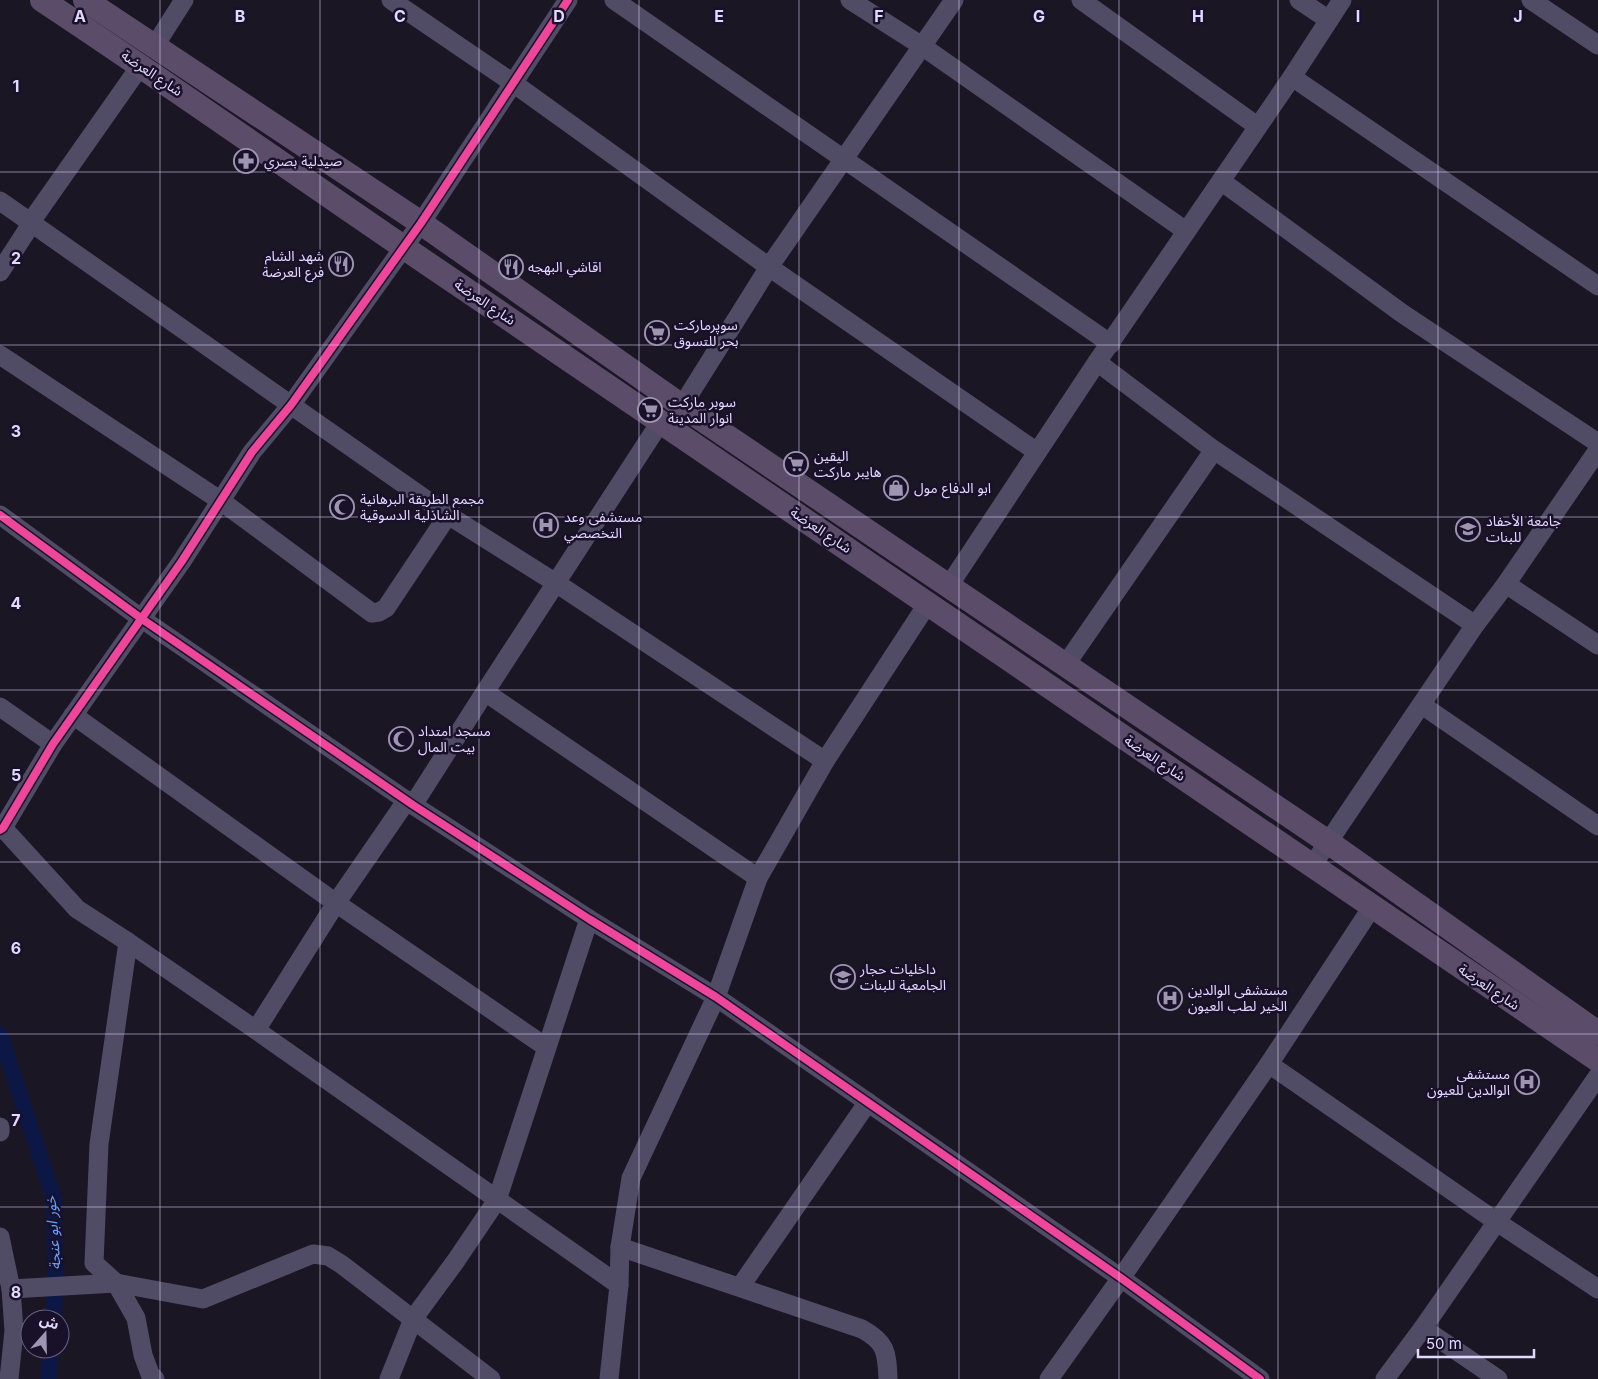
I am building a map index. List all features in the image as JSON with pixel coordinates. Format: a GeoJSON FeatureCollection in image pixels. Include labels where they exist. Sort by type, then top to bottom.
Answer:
{"type":"FeatureCollection","features":[{"type":"Feature","properties":{"kind":"main road","name":"شارع العرضة"},"geometry":{"type":"LineString","coordinates":[[42,0],[147,56],[422,223],[682,406],[948,587],[1066,664],[1595,1026]]}},
{"type":"Feature","properties":{"kind":"main road","name":"شارع العرضة"},"geometry":{"type":"LineString","coordinates":[[85,0],[147,56],[404,247],[1598,1060]]}},
{"type":"Feature","properties":{"kind":"main road"},"geometry":{"type":"LineString","coordinates":[[577,364],[591,342]]}},
{"type":"Feature","properties":{"kind":"street"},"geometry":{"type":"LineString","coordinates":[[0,272],[30,223],[184,0]]}},
{"type":"Feature","properties":{"kind":"street"},"geometry":{"type":"LineString","coordinates":[[392,0],[513,83],[769,267],[1037,452]]}},
{"type":"Feature","properties":{"kind":"street"},"geometry":{"type":"LineString","coordinates":[[568,0],[422,223],[291,404],[252,452],[142,619],[53,744],[2,829],[76,908],[256,1030],[619,1284]]}},
{"type":"Feature","properties":{"kind":"street"},"geometry":{"type":"LineString","coordinates":[[614,0],[1111,344]]}},
{"type":"Feature","properties":{"kind":"street"},"geometry":{"type":"LineString","coordinates":[[850,0],[922,46],[1186,231]]}},
{"type":"Feature","properties":{"kind":"street"},"geometry":{"type":"LineString","coordinates":[[682,406],[769,267],[954,0]]}},
{"type":"Feature","properties":{"kind":"street"},"geometry":{"type":"LineString","coordinates":[[1081,0],[1257,126]]}},
{"type":"Feature","properties":{"kind":"street"},"geometry":{"type":"LineString","coordinates":[[1299,0],[1328,20]]}},
{"type":"Feature","properties":{"kind":"street"},"geometry":{"type":"LineString","coordinates":[[948,587],[1097,362],[1222,181],[1342,0]]}},
{"type":"Feature","properties":{"kind":"street"},"geometry":{"type":"LineString","coordinates":[[1531,0],[1597,42]]}},
{"type":"Feature","properties":{"kind":"street"},"geometry":{"type":"LineString","coordinates":[[1292,76],[1598,286]]}},
{"type":"Feature","properties":{"kind":"street"},"geometry":{"type":"LineString","coordinates":[[1222,181],[1403,314],[1598,444]]}},
{"type":"Feature","properties":{"kind":"street"},"geometry":{"type":"LineString","coordinates":[[0,201],[448,515],[825,761]]}},
{"type":"Feature","properties":{"kind":"street"},"geometry":{"type":"LineString","coordinates":[[0,355],[221,501],[372,613],[386,608],[448,515]]}},
{"type":"Feature","properties":{"kind":"street"},"geometry":{"type":"LineString","coordinates":[[1097,362],[1214,450],[1475,624]]}},
{"type":"Feature","properties":{"kind":"street"},"geometry":{"type":"LineString","coordinates":[[256,1030],[336,903],[410,802],[485,692],[661,421]]}},
{"type":"Feature","properties":{"kind":"street"},"geometry":{"type":"LineString","coordinates":[[1066,664],[1214,450]]}},
{"type":"Feature","properties":{"kind":"street"},"geometry":{"type":"LineString","coordinates":[[1312,866],[1475,624],[1506,584],[1598,450]]}},
{"type":"Feature","properties":{"kind":"street"},"geometry":{"type":"LineString","coordinates":[[0,515],[142,619],[410,802],[589,920],[716,997],[1121,1278],[1260,1379]]}},
{"type":"Feature","properties":{"kind":"street"},"geometry":{"type":"LineString","coordinates":[[1506,584],[1598,645]]}},
{"type":"Feature","properties":{"kind":"street"},"geometry":{"type":"LineString","coordinates":[[609,1379],[619,1284],[620,1247],[631,1178],[716,997],[758,878],[825,761],[928,603]]}},
{"type":"Feature","properties":{"kind":"street"},"geometry":{"type":"LineString","coordinates":[[485,692],[758,878]]}},
{"type":"Feature","properties":{"kind":"street"},"geometry":{"type":"LineString","coordinates":[[1422,705],[1598,826]]}},
{"type":"Feature","properties":{"kind":"street"},"geometry":{"type":"LineString","coordinates":[[0,707],[53,744]]}},
{"type":"Feature","properties":{"kind":"street"},"geometry":{"type":"LineString","coordinates":[[73,715],[336,903],[546,1048]]}},
{"type":"Feature","properties":{"kind":"street"},"geometry":{"type":"LineString","coordinates":[[1049,1379],[1269,1064],[1372,907]]}},
{"type":"Feature","properties":{"kind":"street"},"geometry":{"type":"LineString","coordinates":[[389,1379],[413,1318],[497,1200],[589,920]]}},
{"type":"Feature","properties":{"kind":"street"},"geometry":{"type":"LineString","coordinates":[[128,942],[99,1144],[94,1264],[116,1283],[136,1318],[143,1355],[150,1374],[155,1379]]}},
{"type":"Feature","properties":{"kind":"street"},"geometry":{"type":"LineString","coordinates":[[1269,1064],[1497,1222],[1598,1289]]}},
{"type":"Feature","properties":{"kind":"street"},"geometry":{"type":"LineString","coordinates":[[1386,1379],[1598,1076]]}},
{"type":"Feature","properties":{"kind":"street"},"geometry":{"type":"LineString","coordinates":[[740,1288],[868,1102]]}},
{"type":"Feature","properties":{"kind":"street"},"geometry":{"type":"LineString","coordinates":[[0,1127],[0,1132]]}},
{"type":"Feature","properties":{"kind":"street"},"geometry":{"type":"LineString","coordinates":[[0,1237],[11,1289],[7,1329],[9,1379]]}},
{"type":"Feature","properties":{"kind":"street"},"geometry":{"type":"LineString","coordinates":[[620,1247],[862,1329],[875,1336],[884,1347],[888,1379]]}},
{"type":"Feature","properties":{"kind":"street"},"geometry":{"type":"LineString","coordinates":[[11,1289],[116,1283],[203,1299],[313,1254],[328,1256],[413,1318],[491,1379]]}},
{"type":"Feature","properties":{"kind":"street"},"geometry":{"type":"LineString","coordinates":[[1423,1328],[1498,1379]]}},
{"type":"Feature","properties":{"kind":"waterway","name":"خور ابو عنجة"},"geometry":{"type":"LineString","coordinates":[[0,1034],[54,1199],[56,1286],[54,1309]]}},
{"type":"Feature","properties":{"kind":"waterway","name":"خور ابو عنجة"},"geometry":{"type":"LineString","coordinates":[[48,1379],[50,1359]]}},
{"type":"Feature","properties":{"kind":"cycle path"},"geometry":{"type":"LineString","coordinates":[[0,830],[3,828],[53,744],[182,561],[252,452],[291,405],[421,223],[568,0]]}},
{"type":"Feature","properties":{"kind":"cycle path"},"geometry":{"type":"LineString","coordinates":[[0,515],[142,619],[413,805],[589,919],[716,997],[1121,1278],[1260,1379]]}},
{"type":"Feature","properties":{"kind":"place","name":"صيدلية بصري"},"geometry":{"type":"Point","coordinates":[246,161]}},
{"type":"Feature","properties":{"kind":"place","name":"شهد الشام فرع العرضة"},"geometry":{"type":"Point","coordinates":[341,264]}},
{"type":"Feature","properties":{"kind":"place","name":"اقاشي البهجه"},"geometry":{"type":"Point","coordinates":[511,267]}},
{"type":"Feature","properties":{"kind":"place","name":"سوپرمارکت بحر للتسوق"},"geometry":{"type":"Point","coordinates":[657,333]}},
{"type":"Feature","properties":{"kind":"place","name":"سوبر ماركت انوار المدينة"},"geometry":{"type":"Point","coordinates":[650,410]}},
{"type":"Feature","properties":{"kind":"place","name":"اليقين هايبر ماركت"},"geometry":{"type":"Point","coordinates":[796,464]}},
{"type":"Feature","properties":{"kind":"place","name":"ابو الدفاع مول"},"geometry":{"type":"Point","coordinates":[896,488]}},
{"type":"Feature","properties":{"kind":"place","name":"مجمع الطريقة البرهانية الشاذلية الدسوقية"},"geometry":{"type":"Point","coordinates":[342,507]}},
{"type":"Feature","properties":{"kind":"place","name":"مستشفى وعد التخصصي"},"geometry":{"type":"Point","coordinates":[546,525]}},
{"type":"Feature","properties":{"kind":"place","name":"جامعة الأحفاد للبنات"},"geometry":{"type":"Point","coordinates":[1468,529]}},
{"type":"Feature","properties":{"kind":"place","name":"مسجد امتداد بيت المال"},"geometry":{"type":"Point","coordinates":[401,739]}},
{"type":"Feature","properties":{"kind":"place","name":"داخليات حجار الجامعية للبنات"},"geometry":{"type":"Point","coordinates":[843,977]}},
{"type":"Feature","properties":{"kind":"place","name":"مستشفى الوالدين الخير لطب العيون"},"geometry":{"type":"Point","coordinates":[1170,998]}},
{"type":"Feature","properties":{"kind":"place","name":"مستشفى الوالدين للعيون"},"geometry":{"type":"Point","coordinates":[1527,1082]}}]}
